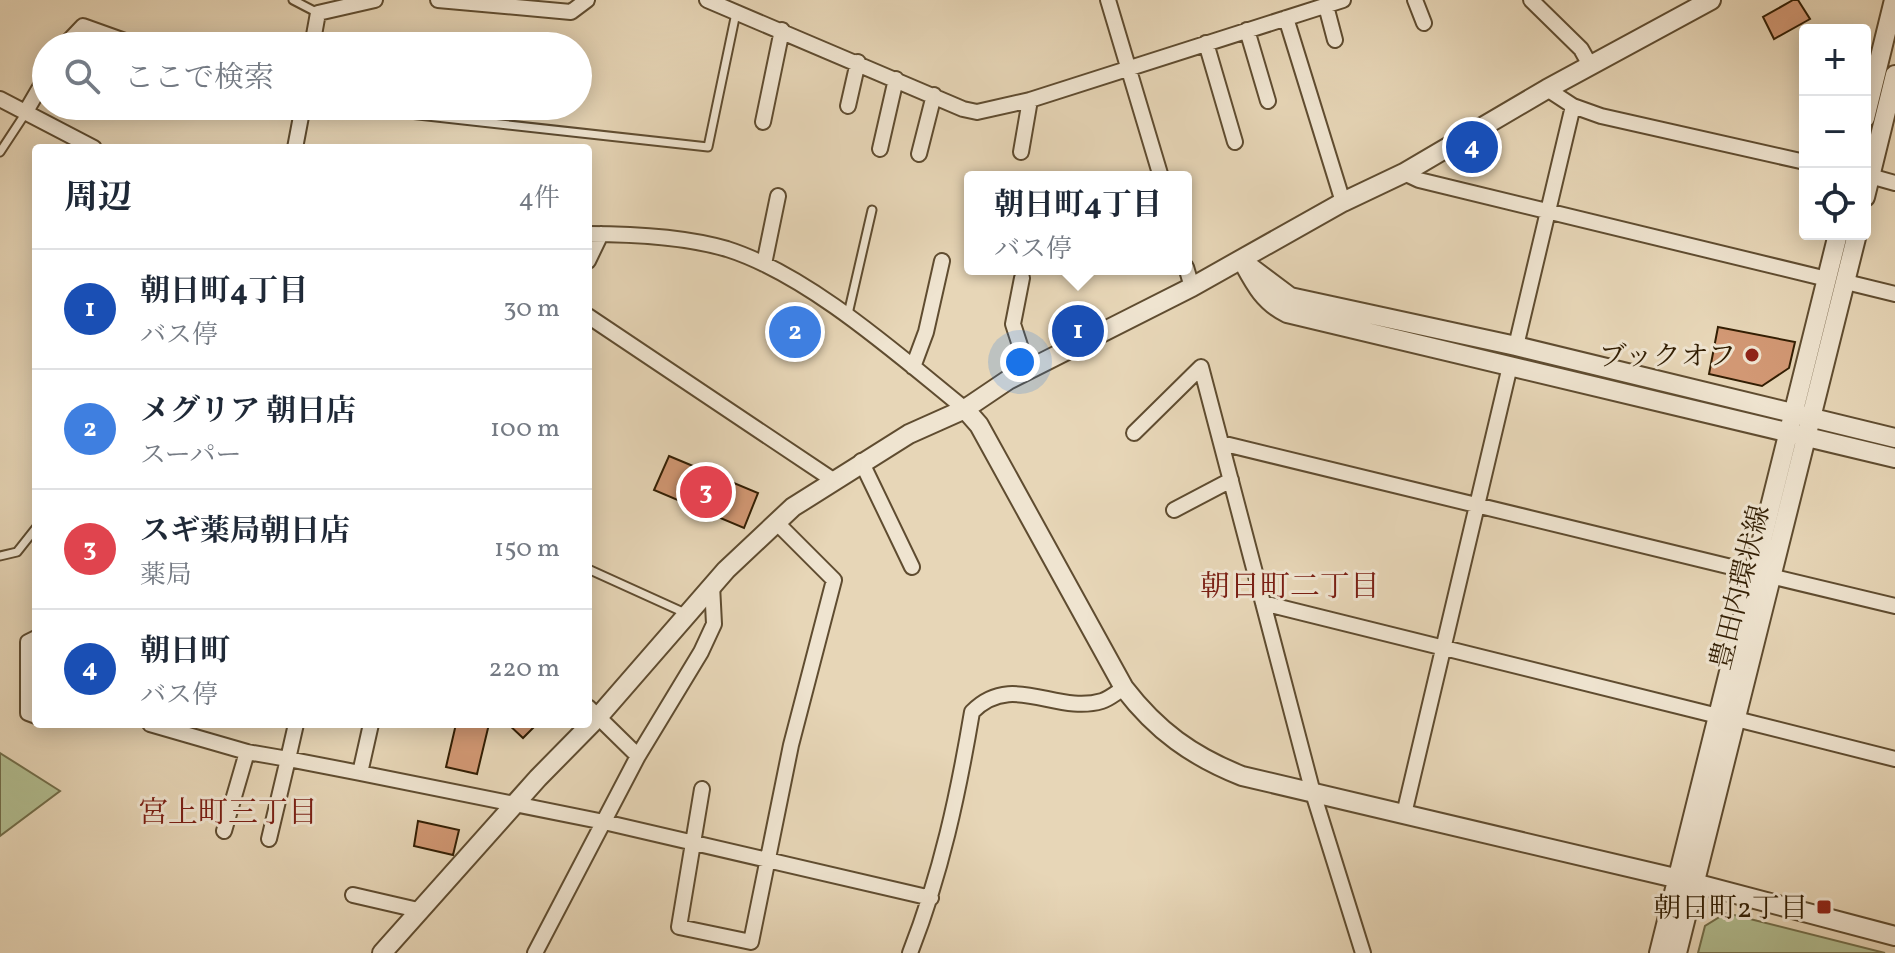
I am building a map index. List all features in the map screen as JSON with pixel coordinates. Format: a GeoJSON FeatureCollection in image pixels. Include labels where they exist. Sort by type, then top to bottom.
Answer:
{"type":"FeatureCollection","features":[{"type":"Feature","properties":{"kind":"street"},"geometry":{"type":"LineString","coordinates":[[315,32],[318,13],[375,0]]}},
{"type":"Feature","properties":{"kind":"street"},"geometry":{"type":"LineString","coordinates":[[438,0],[571,12],[587,0]]}},
{"type":"Feature","properties":{"kind":"street"},"geometry":{"type":"LineString","coordinates":[[707,0],[963,109],[977,112],[1030,100],[1343,0]]}},
{"type":"Feature","properties":{"kind":"street"},"geometry":{"type":"LineString","coordinates":[[1108,0],[1159,171]]}},
{"type":"Feature","properties":{"kind":"street"},"geometry":{"type":"LineString","coordinates":[[1415,0],[1424,23]]}},
{"type":"Feature","properties":{"kind":"street"},"geometry":{"type":"LineString","coordinates":[[1531,0],[1581,49],[1590,65]]}},
{"type":"Feature","properties":{"kind":"street"},"geometry":{"type":"LineString","coordinates":[[638,756],[593,712],[776,522],[833,480],[861,461],[965,409],[1028,370],[1192,287],[1343,202],[1404,173],[1547,89],[1711,0]]}},
{"type":"Feature","properties":{"kind":"street"},"geometry":{"type":"LineString","coordinates":[[1870,96],[1894,0]]}},
{"type":"Feature","properties":{"kind":"street"},"geometry":{"type":"LineString","coordinates":[[1326,6],[1335,40]]}},
{"type":"Feature","properties":{"kind":"street"},"geometry":{"type":"LineString","coordinates":[[1286,18],[1343,202]]}},
{"type":"Feature","properties":{"kind":"street"},"geometry":{"type":"LineString","coordinates":[[77,32],[83,26],[100,32]]}},
{"type":"Feature","properties":{"kind":"street"},"geometry":{"type":"LineString","coordinates":[[763,122],[782,30]]}},
{"type":"Feature","properties":{"kind":"street"},"geometry":{"type":"LineString","coordinates":[[1247,30],[1268,101]]}},
{"type":"Feature","properties":{"kind":"street"},"geometry":{"type":"LineString","coordinates":[[1206,43],[1235,142]]}},
{"type":"Feature","properties":{"kind":"street"},"geometry":{"type":"LineString","coordinates":[[848,106],[858,62]]}},
{"type":"Feature","properties":{"kind":"street"},"geometry":{"type":"LineString","coordinates":[[1871,172],[1895,75]]}},
{"type":"Feature","properties":{"kind":"street"},"geometry":{"type":"LineString","coordinates":[[880,149],[896,79]]}},
{"type":"Feature","properties":{"kind":"street"},"geometry":{"type":"LineString","coordinates":[[1547,89],[1573,106],[1601,116],[1799,161]]}},
{"type":"Feature","properties":{"kind":"street"},"geometry":{"type":"LineString","coordinates":[[919,154],[934,95]]}},
{"type":"Feature","properties":{"kind":"street"},"geometry":{"type":"LineString","coordinates":[[0,99],[32,117]]}},
{"type":"Feature","properties":{"kind":"street"},"geometry":{"type":"LineString","coordinates":[[1021,152],[1030,100]]}},
{"type":"Feature","properties":{"kind":"street"},"geometry":{"type":"LineString","coordinates":[[25,113],[32,101]]}},
{"type":"Feature","properties":{"kind":"street"},"geometry":{"type":"LineString","coordinates":[[1516,346],[1573,106]]}},
{"type":"Feature","properties":{"kind":"street"},"geometry":{"type":"LineString","coordinates":[[39,120],[86,144]]}},
{"type":"Feature","properties":{"kind":"street"},"geometry":{"type":"LineString","coordinates":[[296,144],[300,120]]}},
{"type":"Feature","properties":{"kind":"street"},"geometry":{"type":"LineString","coordinates":[[1404,173],[1550,212],[1895,294]]}},
{"type":"Feature","properties":{"kind":"street"},"geometry":{"type":"LineString","coordinates":[[1871,176],[1895,183]]}},
{"type":"Feature","properties":{"kind":"street"},"geometry":{"type":"LineString","coordinates":[[764,264],[778,196]]}},
{"type":"Feature","properties":{"kind":"street"},"geometry":{"type":"LineString","coordinates":[[595,234],[726,249],[764,264],[847,316],[965,409],[979,425],[1124,688],[1156,725],[1197,756],[1242,776],[1684,881],[1895,936]]}},
{"type":"Feature","properties":{"kind":"street","name":"豊田内環状線"},"geometry":{"type":"LineString","coordinates":[[1837,280],[1838,240]]}},
{"type":"Feature","properties":{"kind":"street","name":"豊田内環状線"},"geometry":{"type":"LineString","coordinates":[[1659,953],[1684,881],[1727,718],[1800,413],[1837,280],[1854,240]]}},
{"type":"Feature","properties":{"kind":"street"},"geometry":{"type":"LineString","coordinates":[[1242,260],[1290,297],[1516,346],[1895,438]]}},
{"type":"Feature","properties":{"kind":"street"},"geometry":{"type":"LineString","coordinates":[[1242,260],[1258,289],[1273,306],[1287,313],[1895,458]]}},
{"type":"Feature","properties":{"kind":"street"},"geometry":{"type":"LineString","coordinates":[[913,367],[926,332],[942,261]]}},
{"type":"Feature","properties":{"kind":"street"},"geometry":{"type":"LineString","coordinates":[[1188,275],[1192,287]]}},
{"type":"Feature","properties":{"kind":"street"},"geometry":{"type":"LineString","coordinates":[[1022,278],[1013,324],[1028,370]]}},
{"type":"Feature","properties":{"kind":"street"},"geometry":{"type":"LineString","coordinates":[[592,319],[833,480]]}},
{"type":"Feature","properties":{"kind":"street"},"geometry":{"type":"LineString","coordinates":[[1404,814],[1510,366]]}},
{"type":"Feature","properties":{"kind":"street"},"geometry":{"type":"LineString","coordinates":[[1134,433],[1201,367],[1313,793],[1363,953]]}},
{"type":"Feature","properties":{"kind":"street"},"geometry":{"type":"LineString","coordinates":[[1221,443],[1895,606]]}},
{"type":"Feature","properties":{"kind":"street"},"geometry":{"type":"LineString","coordinates":[[861,461],[912,567]]}},
{"type":"Feature","properties":{"kind":"street"},"geometry":{"type":"LineString","coordinates":[[1174,510],[1231,480]]}},
{"type":"Feature","properties":{"kind":"street"},"geometry":{"type":"LineString","coordinates":[[702,789],[679,927],[751,942],[791,745],[834,580],[776,522]]}},
{"type":"Feature","properties":{"kind":"street"},"geometry":{"type":"LineString","coordinates":[[535,953],[638,756],[677,696],[714,624],[712,585]]}},
{"type":"Feature","properties":{"kind":"street"},"geometry":{"type":"LineString","coordinates":[[1263,603],[1895,759]]}},
{"type":"Feature","properties":{"kind":"street"},"geometry":{"type":"LineString","coordinates":[[32,640],[28,642],[28,713],[32,714]]}},
{"type":"Feature","properties":{"kind":"street"},"geometry":{"type":"LineString","coordinates":[[910,953],[931,898],[955,812],[972,712],[983,700],[997,694],[1027,694],[1062,702],[1102,701],[1124,688]]}},
{"type":"Feature","properties":{"kind":"street"},"geometry":{"type":"LineString","coordinates":[[164,728],[247,752],[604,822],[692,845],[931,898]]}},
{"type":"Feature","properties":{"kind":"street"},"geometry":{"type":"LineString","coordinates":[[269,839],[295,728]]}},
{"type":"Feature","properties":{"kind":"street"},"geometry":{"type":"LineString","coordinates":[[360,773],[370,728]]}},
{"type":"Feature","properties":{"kind":"street"},"geometry":{"type":"LineString","coordinates":[[382,953],[579,728]]}},
{"type":"Feature","properties":{"kind":"street"},"geometry":{"type":"LineString","coordinates":[[224,831],[247,752]]}},
{"type":"Feature","properties":{"kind":"street","name":"豊田内環状線"},"geometry":{"type":"LineString","coordinates":[[1677,953],[1684,881]]}},
{"type":"Feature","properties":{"kind":"street"},"geometry":{"type":"LineString","coordinates":[[353,895],[418,910]]}},
{"type":"Feature","properties":{"kind":"lane"},"geometry":{"type":"LineString","coordinates":[[293,0],[318,13]]}},
{"type":"Feature","properties":{"kind":"lane"},"geometry":{"type":"LineString","coordinates":[[464,120],[708,147],[736,11]]}},
{"type":"Feature","properties":{"kind":"lane"},"geometry":{"type":"LineString","coordinates":[[0,152],[25,113]]}},
{"type":"Feature","properties":{"kind":"lane"},"geometry":{"type":"LineString","coordinates":[[847,316],[872,210]]}},
{"type":"Feature","properties":{"kind":"lane"},"geometry":{"type":"LineString","coordinates":[[0,556],[17,552],[32,533]]}},
{"type":"Feature","properties":{"kind":"lane"},"geometry":{"type":"LineString","coordinates":[[592,571],[687,614]]}},
{"type":"Feature","properties":{"kind":"green space"},"geometry":{"type":"Polygon","coordinates":[[[0,753],[60,791],[0,836],[0,753]]]}},
{"type":"Feature","properties":{"kind":"green space"},"geometry":{"type":"Polygon","coordinates":[[[1726,913],[1885,953],[1698,953],[1705,926],[1726,913]]]}},
{"type":"Feature","properties":{"kind":"building"},"geometry":{"type":"Polygon","coordinates":[[[1798,0],[1810,19],[1774,39],[1763,17],[1798,0]]]}},
{"type":"Feature","properties":{"kind":"building","name":"ブックオフ"},"geometry":{"type":"Polygon","coordinates":[[[1718,327],[1795,342],[1789,368],[1762,386],[1709,374],[1718,327]]]}},
{"type":"Feature","properties":{"kind":"building"},"geometry":{"type":"Polygon","coordinates":[[[669,456],[758,493],[744,528],[654,490],[669,456]]]}},
{"type":"Feature","properties":{"kind":"building"},"geometry":{"type":"Polygon","coordinates":[[[455,728],[488,728],[477,774],[446,767],[455,728]]]}},
{"type":"Feature","properties":{"kind":"building"},"geometry":{"type":"Polygon","coordinates":[[[512,728],[533,728],[523,738],[512,728]]]}},
{"type":"Feature","properties":{"kind":"building"},"geometry":{"type":"Polygon","coordinates":[[[418,821],[459,830],[453,855],[414,846],[418,821]]]}},
{"type":"Feature","properties":{"kind":"place","name":"朝日町"},"geometry":{"type":"Point","coordinates":[1472,147]}},
{"type":"Feature","properties":{"kind":"place","name":"朝日町4丁目"},"geometry":{"type":"Point","coordinates":[1078,331]}},
{"type":"Feature","properties":{"kind":"place","name":"メグリア 朝日店"},"geometry":{"type":"Point","coordinates":[795,332]}},
{"type":"Feature","properties":{"kind":"place","name":"ブックオフ"},"geometry":{"type":"Point","coordinates":[1752,355]}},
{"type":"Feature","properties":{"kind":"place","name":"スギ薬局朝日店"},"geometry":{"type":"Point","coordinates":[706,492]}},
{"type":"Feature","properties":{"kind":"place","name":"朝日町2丁目"},"geometry":{"type":"Point","coordinates":[1824,907]}},
{"type":"Feature","properties":{"kind":"district","name":"朝日町二丁目"},"geometry":{"type":"Point","coordinates":[1290,586]}},
{"type":"Feature","properties":{"kind":"district","name":"宮上町三丁目"},"geometry":{"type":"Point","coordinates":[228,812]}}]}
